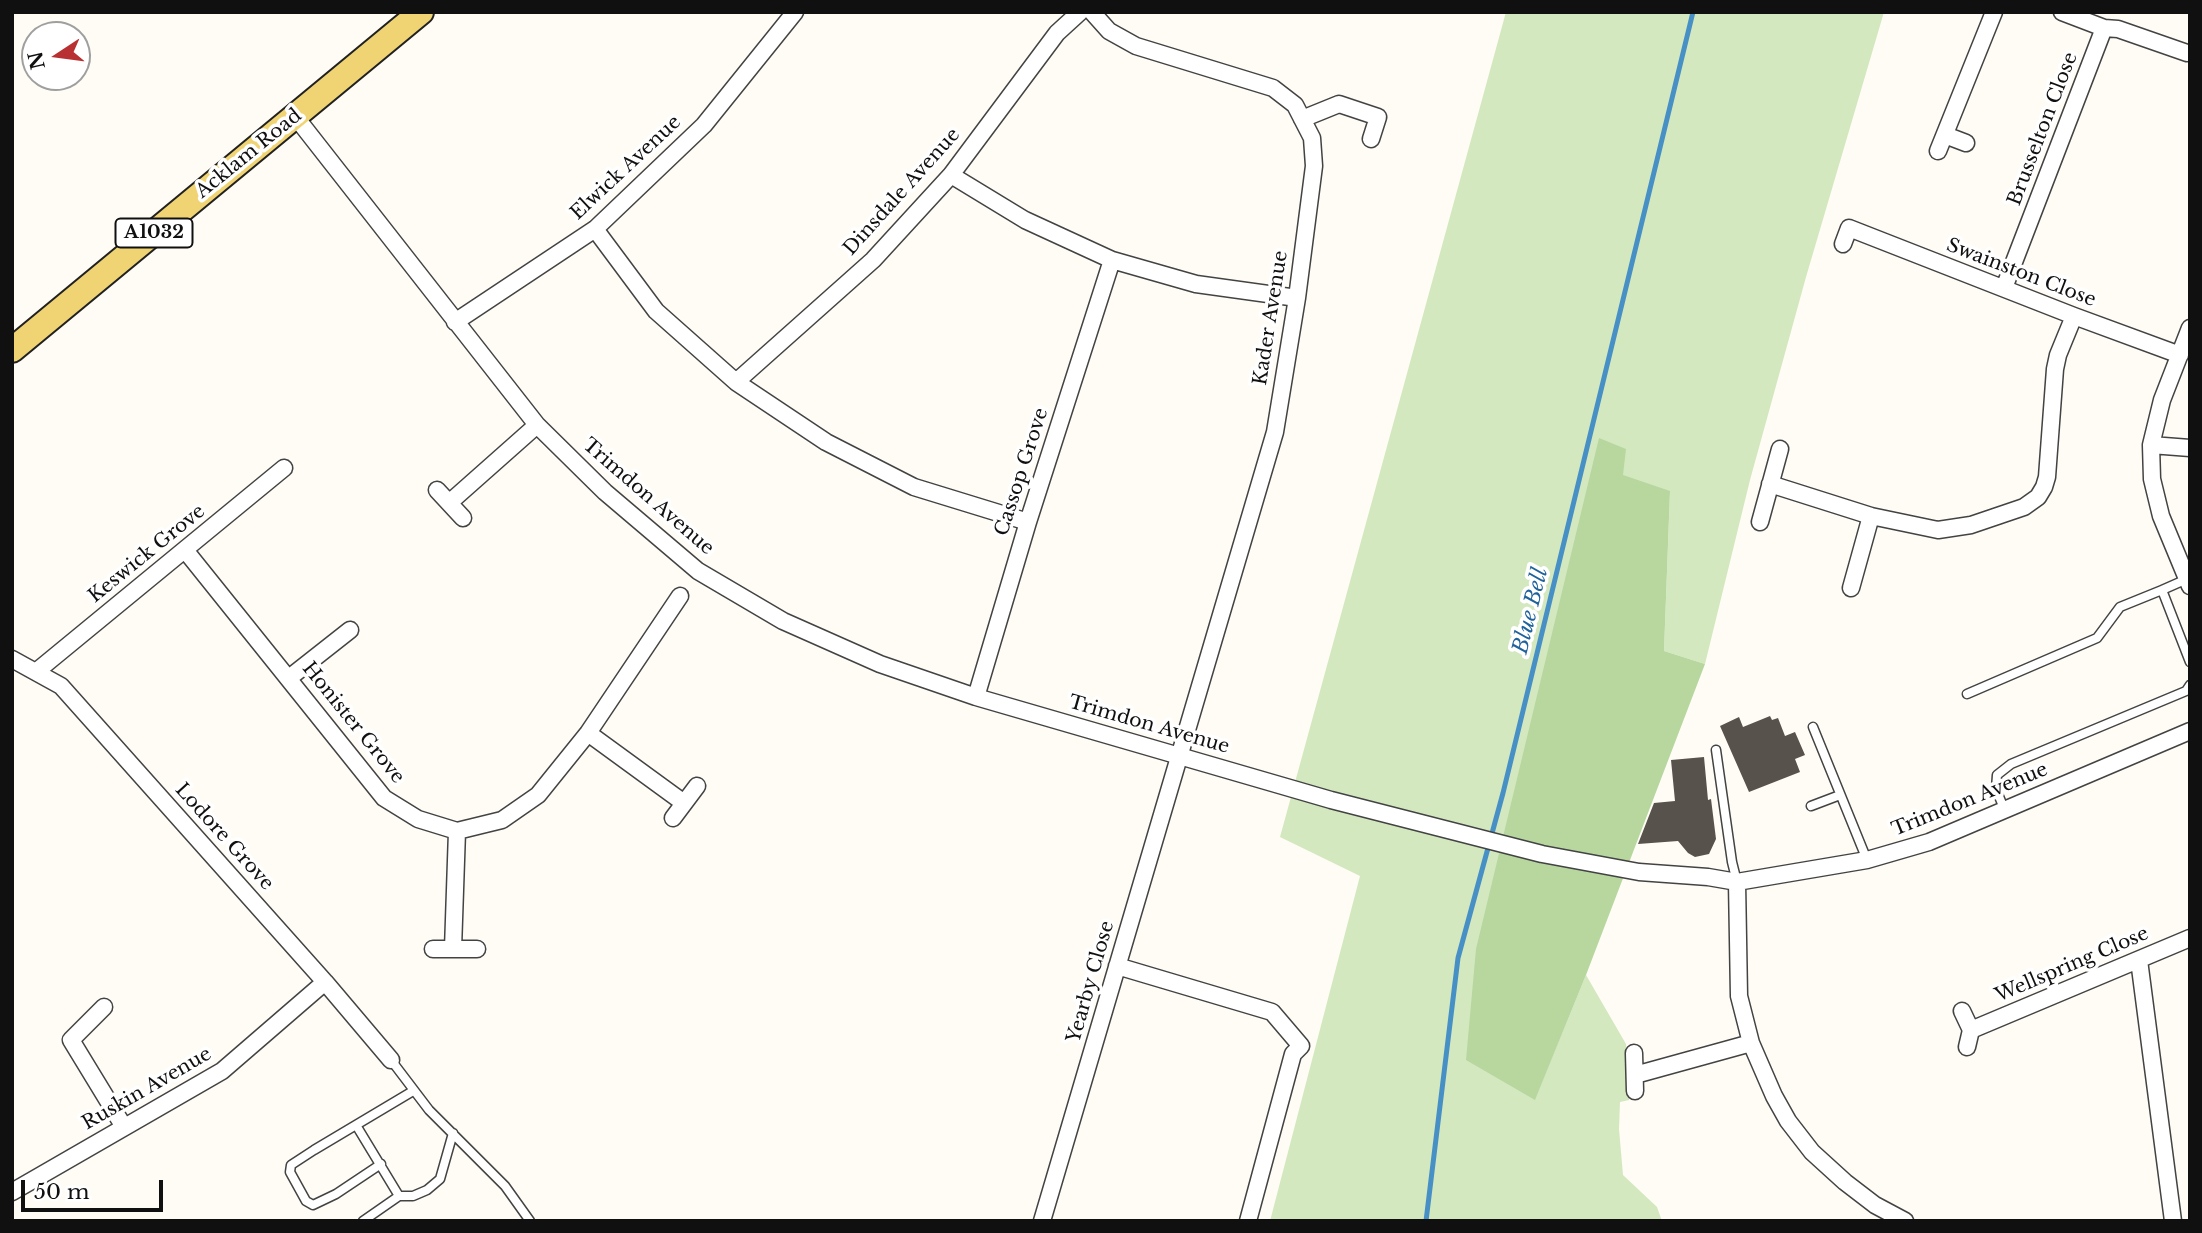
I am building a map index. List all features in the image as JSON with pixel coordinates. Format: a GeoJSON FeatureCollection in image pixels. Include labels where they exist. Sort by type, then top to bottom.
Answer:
{"type":"FeatureCollection","features":[{"type":"Feature","properties":{"kind":"main road","name":"Acklam Road"},"geometry":{"type":"LineString","coordinates":[[12,349],[421,12]]}},
{"type":"Feature","properties":{"kind":"street","name":"Elwick Avenue"},"geometry":{"type":"LineString","coordinates":[[455,322],[595,229],[704,125],[795,12]]}},
{"type":"Feature","properties":{"kind":"street","name":"Dinsdale Avenue"},"geometry":{"type":"LineString","coordinates":[[736,383],[873,260],[951,175],[1057,33],[1080,12]]}},
{"type":"Feature","properties":{"kind":"street","name":"Kader Avenue"},"geometry":{"type":"LineString","coordinates":[[1092,12],[1109,32],[1136,46],[1273,88],[1295,105],[1312,138],[1314,166],[1297,298],[1275,432],[1180,755]]}},
{"type":"Feature","properties":{"kind":"street"},"geometry":{"type":"LineString","coordinates":[[1938,151],[1994,12]]}},
{"type":"Feature","properties":{"kind":"street"},"geometry":{"type":"LineString","coordinates":[[2062,12],[2104,28],[2118,29],[2187,53]]}},
{"type":"Feature","properties":{"kind":"street","name":"Brusselton Close"},"geometry":{"type":"LineString","coordinates":[[2004,288],[2104,28]]}},
{"type":"Feature","properties":{"kind":"street"},"geometry":{"type":"LineString","coordinates":[[1302,119],[1339,104],[1378,117],[1371,139]]}},
{"type":"Feature","properties":{"kind":"street","name":"Trimdon Avenue"},"geometry":{"type":"LineString","coordinates":[[295,116],[537,425],[605,492],[698,571],[783,621],[880,664],[976,697],[1331,800],[1542,854],[1601,867],[1737,882],[1867,860],[1929,842],[2190,731]]}},
{"type":"Feature","properties":{"kind":"street"},"geometry":{"type":"LineString","coordinates":[[1945,135],[1966,143]]}},
{"type":"Feature","properties":{"kind":"street"},"geometry":{"type":"LineString","coordinates":[[951,175],[1025,220],[1112,260],[1196,284],[1297,298]]}},
{"type":"Feature","properties":{"kind":"street","name":"Swainston Close"},"geometry":{"type":"LineString","coordinates":[[1854,212],[1846,236],[2004,288],[2179,355]]}},
{"type":"Feature","properties":{"kind":"street"},"geometry":{"type":"LineString","coordinates":[[595,229],[656,311],[736,383],[826,442],[914,487],[1028,522]]}},
{"type":"Feature","properties":{"kind":"street","name":"Cassop Grove"},"geometry":{"type":"LineString","coordinates":[[976,697],[1028,522],[1112,260]]}},
{"type":"Feature","properties":{"kind":"street"},"geometry":{"type":"LineString","coordinates":[[1770,484],[1871,516],[1924,529],[1954,529],[2024,507],[2038,497],[2047,477],[2057,355],[2074,316]]}},
{"type":"Feature","properties":{"kind":"street"},"geometry":{"type":"LineString","coordinates":[[2188,582],[2161,516],[2152,479],[2151,445],[2162,400],[2190,328]]}},
{"type":"Feature","properties":{"kind":"street"},"geometry":{"type":"LineString","coordinates":[[449,503],[537,425]]}},
{"type":"Feature","properties":{"kind":"street"},"geometry":{"type":"LineString","coordinates":[[2151,445],[2190,448]]}},
{"type":"Feature","properties":{"kind":"street"},"geometry":{"type":"LineString","coordinates":[[1760,522],[1780,449]]}},
{"type":"Feature","properties":{"kind":"street","name":"Keswick Grove"},"geometry":{"type":"LineString","coordinates":[[37,671],[284,468]]}},
{"type":"Feature","properties":{"kind":"street"},"geometry":{"type":"LineString","coordinates":[[437,490],[463,518]]}},
{"type":"Feature","properties":{"kind":"street"},"geometry":{"type":"LineString","coordinates":[[1851,588],[1871,516]]}},
{"type":"Feature","properties":{"kind":"street","name":"Honister Grove"},"geometry":{"type":"LineString","coordinates":[[185,550],[384,798],[418,820],[457,831],[502,820],[538,796],[588,733],[680,596]]}},
{"type":"Feature","properties":{"kind":"street"},"geometry":{"type":"LineString","coordinates":[[289,678],[350,630]]}},
{"type":"Feature","properties":{"kind":"street","name":"Lodore Grove"},"geometry":{"type":"LineString","coordinates":[[13,661],[61,685],[391,1060]]}},
{"type":"Feature","properties":{"kind":"street"},"geometry":{"type":"LineString","coordinates":[[588,733],[684,803]]}},
{"type":"Feature","properties":{"kind":"street","name":"Yearby Close"},"geometry":{"type":"LineString","coordinates":[[1042,1221],[1180,755]]}},
{"type":"Feature","properties":{"kind":"street"},"geometry":{"type":"LineString","coordinates":[[673,818],[697,786]]}},
{"type":"Feature","properties":{"kind":"street"},"geometry":{"type":"LineString","coordinates":[[453,949],[457,831]]}},
{"type":"Feature","properties":{"kind":"street"},"geometry":{"type":"LineString","coordinates":[[1737,882],[1739,996],[1751,1043],[1774,1096],[1788,1121],[1812,1152],[1875,1205],[1905,1221]]}},
{"type":"Feature","properties":{"kind":"street","name":"Wellspring Close"},"geometry":{"type":"LineString","coordinates":[[1971,1030],[2190,938]]}},
{"type":"Feature","properties":{"kind":"street"},"geometry":{"type":"LineString","coordinates":[[433,949],[477,949]]}},
{"type":"Feature","properties":{"kind":"street"},"geometry":{"type":"LineString","coordinates":[[2139,960],[2173,1221]]}},
{"type":"Feature","properties":{"kind":"street"},"geometry":{"type":"LineString","coordinates":[[1117,966],[1272,1012],[1301,1046],[1293,1054],[1248,1221]]}},
{"type":"Feature","properties":{"kind":"street","name":"Ruskin Avenue"},"geometry":{"type":"LineString","coordinates":[[12,1192],[222,1072],[325,982]]}},
{"type":"Feature","properties":{"kind":"street"},"geometry":{"type":"LineString","coordinates":[[104,1007],[71,1040],[124,1127]]}},
{"type":"Feature","properties":{"kind":"street"},"geometry":{"type":"LineString","coordinates":[[1962,1011],[1971,1030],[1967,1047]]}},
{"type":"Feature","properties":{"kind":"street"},"geometry":{"type":"LineString","coordinates":[[1635,1074],[1751,1043]]}},
{"type":"Feature","properties":{"kind":"street"},"geometry":{"type":"LineString","coordinates":[[1634,1053],[1635,1091]]}},
{"type":"Feature","properties":{"kind":"lane"},"geometry":{"type":"LineString","coordinates":[[1967,694],[2097,638],[2120,607],[2188,582]]}},
{"type":"Feature","properties":{"kind":"lane"},"geometry":{"type":"LineString","coordinates":[[2162,590],[2190,662]]}},
{"type":"Feature","properties":{"kind":"lane"},"geometry":{"type":"LineString","coordinates":[[2005,811],[1996,789],[1997,775],[2011,764],[2186,691],[2190,685]]}},
{"type":"Feature","properties":{"kind":"lane"},"geometry":{"type":"LineString","coordinates":[[1812,727],[1867,860]]}},
{"type":"Feature","properties":{"kind":"lane"},"geometry":{"type":"LineString","coordinates":[[1716,750],[1737,882]]}},
{"type":"Feature","properties":{"kind":"lane"},"geometry":{"type":"LineString","coordinates":[[1811,806],[1840,795]]}},
{"type":"Feature","properties":{"kind":"lane"},"geometry":{"type":"LineString","coordinates":[[391,1060],[413,1091],[505,1186],[530,1221]]}},
{"type":"Feature","properties":{"kind":"lane"},"geometry":{"type":"LineString","coordinates":[[381,1164],[313,1205],[306,1201],[290,1172],[291,1165],[413,1091]]}},
{"type":"Feature","properties":{"kind":"lane"},"geometry":{"type":"LineString","coordinates":[[356,1125],[399,1196]]}},
{"type":"Feature","properties":{"kind":"lane"},"geometry":{"type":"LineString","coordinates":[[363,1221],[399,1196],[413,1196],[427,1190],[440,1179],[453,1133]]}},
{"type":"Feature","properties":{"kind":"green space"},"geometry":{"type":"Polygon","coordinates":[[[1506,12],[1884,12],[1750,480],[1705,664],[1664,651],[1670,491],[1535,1099],[1586,975],[1626,1044],[1629,1100],[1620,1102],[1619,1129],[1623,1175],[1657,1207],[1662,1221],[1270,1221],[1360,876],[1280,837],[1506,12]]]}},
{"type":"Feature","properties":{"kind":"green space"},"geometry":{"type":"Polygon","coordinates":[[[1599,438],[1626,449],[1623,475],[1670,491],[1664,651],[1705,664],[1586,975],[1535,1100],[1466,1060],[1476,949],[1599,438]]]}},
{"type":"Feature","properties":{"kind":"building"},"geometry":{"type":"Polygon","coordinates":[[[1770,716],[1772,720],[1778,718],[1785,736],[1795,732],[1805,755],[1795,759],[1800,772],[1749,792],[1720,726],[1739,717],[1743,727],[1770,716]]]}},
{"type":"Feature","properties":{"kind":"building"},"geometry":{"type":"Polygon","coordinates":[[[1704,757],[1708,800],[1711,799],[1716,839],[1709,854],[1695,857],[1678,841],[1638,844],[1654,803],[1675,801],[1671,760],[1704,757]]]}},
{"type":"Feature","properties":{"kind":"waterway","name":"Blue Bell"},"geometry":{"type":"LineString","coordinates":[[1426,1221],[1458,958],[1503,793],[1693,12]]}}]}
